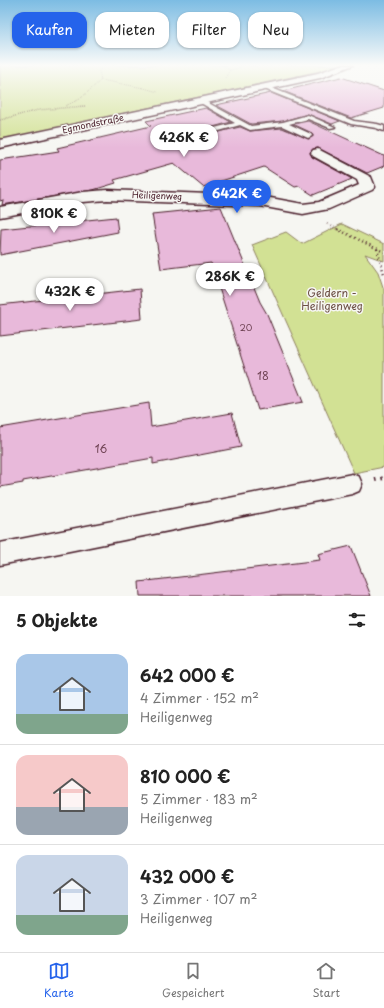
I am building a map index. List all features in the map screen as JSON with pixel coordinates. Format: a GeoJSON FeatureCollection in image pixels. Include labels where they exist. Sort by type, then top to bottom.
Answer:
{"type":"FeatureCollection","features":[{"type":"Feature","properties":{"kind":"street","name":"Egmondstraße"},"geometry":{"type":"LineString","coordinates":[[0,144],[238,93]]}},
{"type":"Feature","properties":{"kind":"street","name":"Heiligenweg"},"geometry":{"type":"LineString","coordinates":[[0,212],[53,202],[107,195],[236,200],[260,202],[303,209],[323,206],[367,187],[366,180],[362,177],[318,153]]}},
{"type":"Feature","properties":{"kind":"lane"},"geometry":{"type":"LineString","coordinates":[[278,93],[353,123],[377,126],[384,129]]}},
{"type":"Feature","properties":{"kind":"lane"},"geometry":{"type":"LineString","coordinates":[[201,101],[250,128],[283,124],[308,117],[332,127]]}},
{"type":"Feature","properties":{"kind":"lane"},"geometry":{"type":"LineString","coordinates":[[205,133],[241,123]]}},
{"type":"Feature","properties":{"kind":"lane"},"geometry":{"type":"LineString","coordinates":[[283,124],[308,136]]}},
{"type":"Feature","properties":{"kind":"lane"},"geometry":{"type":"LineString","coordinates":[[0,554],[352,484]]}},
{"type":"Feature","properties":{"kind":"path"},"geometry":{"type":"LineString","coordinates":[[63,107],[80,99],[87,93]]}},
{"type":"Feature","properties":{"kind":"path"},"geometry":{"type":"LineString","coordinates":[[159,93],[181,105]]}},
{"type":"Feature","properties":{"kind":"path"},"geometry":{"type":"LineString","coordinates":[[303,209],[326,223],[384,252]]}},
{"type":"Feature","properties":{"kind":"path"},"geometry":{"type":"LineString","coordinates":[[377,249],[384,274]]}},
{"type":"Feature","properties":{"kind":"green space"},"geometry":{"type":"Polygon","coordinates":[[[0,93],[218,93],[0,140],[0,93]]]}},
{"type":"Feature","properties":{"kind":"green space","name":"Geldern - Heiligenweg"},"geometry":{"type":"Polygon","coordinates":[[[342,224],[384,244],[384,261],[365,254],[378,272],[384,290],[384,467],[354,473],[252,245],[286,232],[302,244],[342,224]]]}},
{"type":"Feature","properties":{"kind":"building"},"geometry":{"type":"Polygon","coordinates":[[[271,93],[340,121],[332,124],[308,114],[283,121],[251,124],[216,105],[271,93]]]}},
{"type":"Feature","properties":{"kind":"building"},"geometry":{"type":"Polygon","coordinates":[[[288,93],[384,93],[384,108],[351,118],[288,93]]]}},
{"type":"Feature","properties":{"kind":"building"},"geometry":{"type":"Polygon","coordinates":[[[206,108],[231,122],[202,130],[200,135],[202,136],[240,127],[250,131],[282,128],[309,139],[313,136],[312,133],[293,124],[308,121],[384,156],[384,166],[367,173],[318,148],[313,149],[310,152],[312,157],[352,179],[313,195],[299,186],[295,187],[264,167],[203,187],[174,163],[114,180],[116,183],[93,190],[2,205],[3,200],[0,201],[0,160],[59,151],[57,148],[151,126],[146,121],[206,108]]]}},
{"type":"Feature","properties":{"kind":"building"},"geometry":{"type":"Polygon","coordinates":[[[221,207],[303,402],[258,410],[211,263],[161,269],[152,214],[221,207]]]}},
{"type":"Feature","properties":{"kind":"building"},"geometry":{"type":"Polygon","coordinates":[[[116,217],[118,232],[0,255],[1,229],[116,217]]]}},
{"type":"Feature","properties":{"kind":"building"},"geometry":{"type":"Polygon","coordinates":[[[140,289],[142,319],[0,336],[0,305],[140,289]]]}},
{"type":"Feature","properties":{"kind":"building"},"geometry":{"type":"Polygon","coordinates":[[[149,403],[151,427],[232,413],[241,447],[153,464],[153,458],[23,481],[23,483],[0,487],[0,428],[149,403]]]}},
{"type":"Feature","properties":{"kind":"building"},"geometry":{"type":"Polygon","coordinates":[[[351,546],[371,596],[140,596],[139,582],[320,560],[318,554],[351,546]]]}}]}
